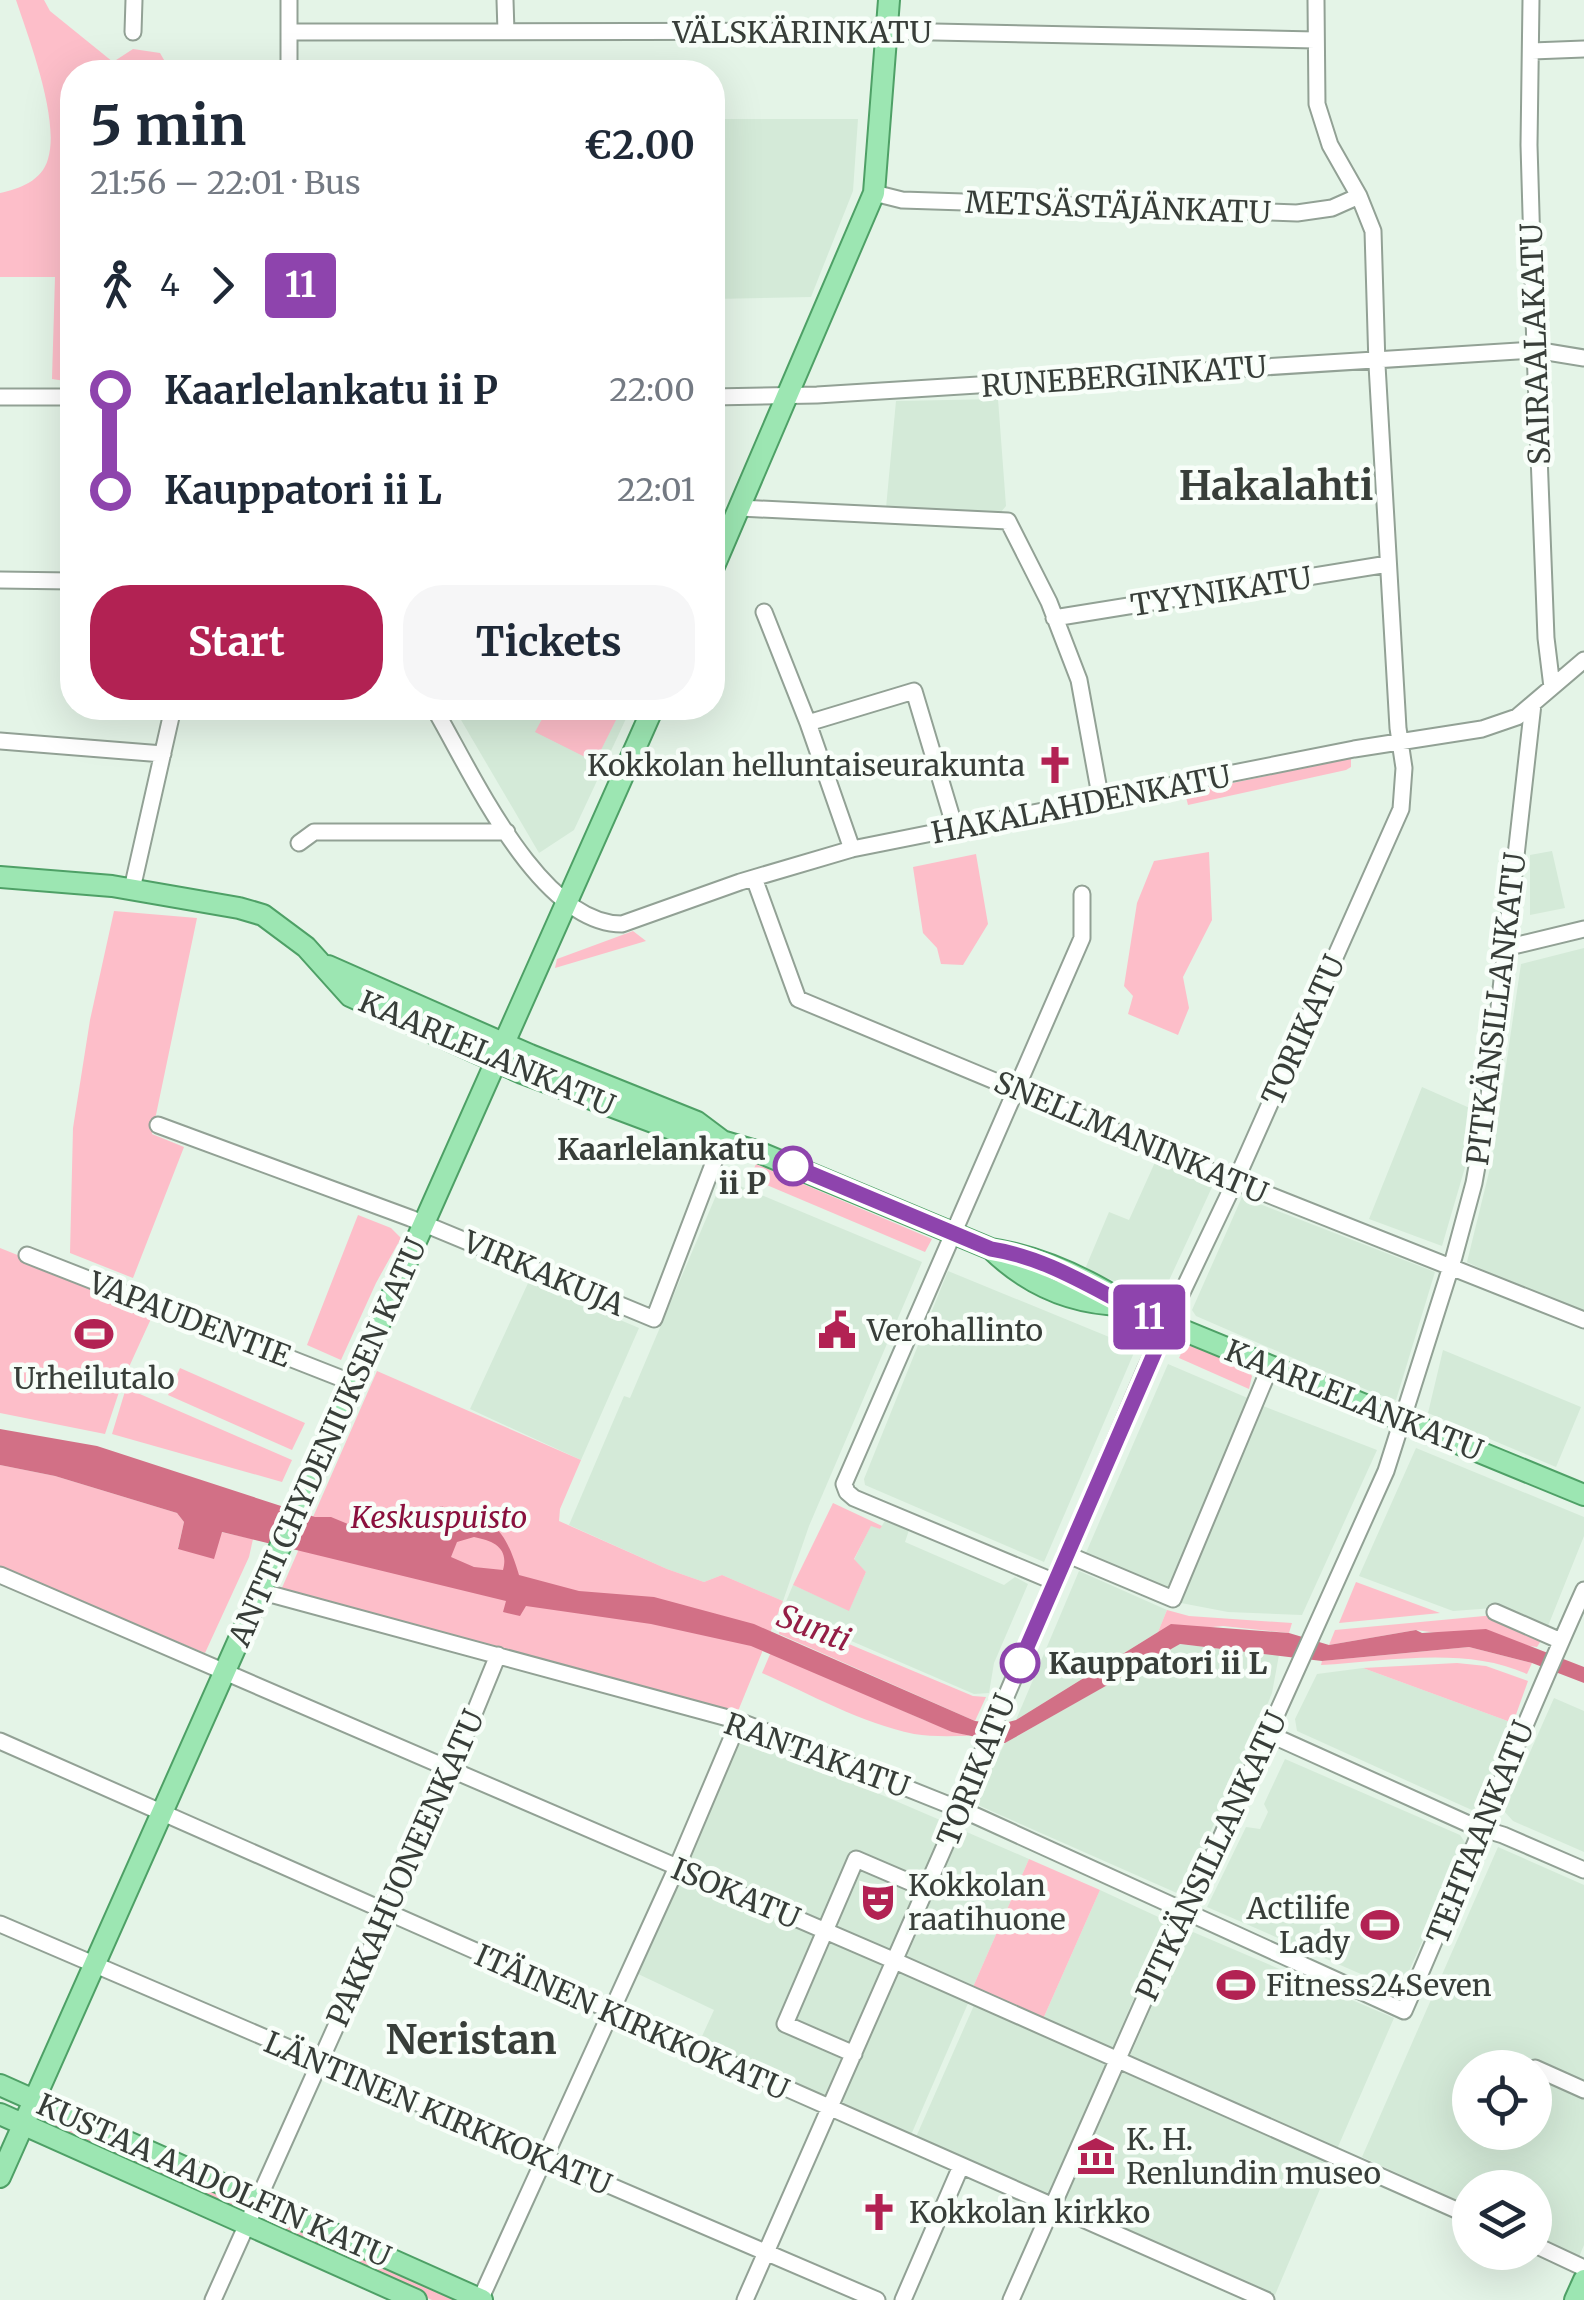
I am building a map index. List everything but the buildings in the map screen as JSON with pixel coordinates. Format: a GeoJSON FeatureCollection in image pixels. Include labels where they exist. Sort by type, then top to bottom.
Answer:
{"type":"FeatureCollection","features":[{"type":"Feature","properties":{"kind":"main road"},"geometry":{"type":"LineString","coordinates":[[725,542],[874,194],[889,0]]}},
{"type":"Feature","properties":{"kind":"main road","name":"ANTTI CHYDENIUKSEN KATU"},"geometry":{"type":"LineString","coordinates":[[0,2177],[648,720]]}},
{"type":"Feature","properties":{"kind":"main road","name":"KAARLELANKATU"},"geometry":{"type":"LineString","coordinates":[[0,877],[132,889],[264,916],[284,928],[322,963],[350,996],[501,1053],[698,1139],[756,1151],[991,1249],[1012,1252],[1084,1280],[1123,1305],[1167,1324],[1584,1495]]}},
{"type":"Feature","properties":{"kind":"main road","name":"KUSTAA AADOLFIN KATU"},"geometry":{"type":"LineString","coordinates":[[0,2085],[481,2300]]}},
{"type":"Feature","properties":{"kind":"main road","name":"KUSTAA AADOLFIN KATU"},"geometry":{"type":"LineString","coordinates":[[0,2114],[416,2300]]}},
{"type":"Feature","properties":{"kind":"main road"},"geometry":{"type":"LineString","coordinates":[[1575,2300],[1584,2280]]}},
{"type":"Feature","properties":{"kind":"street"},"geometry":{"type":"LineString","coordinates":[[133,32],[134,0]]}},
{"type":"Feature","properties":{"kind":"street"},"geometry":{"type":"LineString","coordinates":[[289,0],[289,60]]}},
{"type":"Feature","properties":{"kind":"street"},"geometry":{"type":"LineString","coordinates":[[505,0],[506,32]]}},
{"type":"Feature","properties":{"kind":"street","name":"TORIKATU"},"geometry":{"type":"LineString","coordinates":[[745,2300],[926,1890],[1167,1324],[1397,820],[1403,793],[1376,358],[1373,231],[1360,196],[1330,146],[1321,122],[1315,86],[1316,0]]}},
{"type":"Feature","properties":{"kind":"street","name":"SAIRAALAKATU"},"geometry":{"type":"LineString","coordinates":[[1532,0],[1529,145],[1534,350],[1546,638],[1552,687]]}},
{"type":"Feature","properties":{"kind":"street","name":"VÄLSKÄRINKATU"},"geometry":{"type":"LineString","coordinates":[[289,32],[886,31],[1315,40]]}},
{"type":"Feature","properties":{"kind":"street"},"geometry":{"type":"LineString","coordinates":[[1532,50],[1584,49]]}},
{"type":"Feature","properties":{"kind":"street","name":"METSÄSTÄJÄNKATU"},"geometry":{"type":"LineString","coordinates":[[874,194],[902,200],[1296,213],[1332,208],[1360,196]]}},
{"type":"Feature","properties":{"kind":"street","name":"RUNEBERGINKATU"},"geometry":{"type":"LineString","coordinates":[[725,397],[788,397],[1534,350],[1584,358]]}},
{"type":"Feature","properties":{"kind":"street"},"geometry":{"type":"LineString","coordinates":[[0,397],[60,397]]}},
{"type":"Feature","properties":{"kind":"street"},"geometry":{"type":"LineString","coordinates":[[740,508],[1008,521],[1079,680],[1101,801]]}},
{"type":"Feature","properties":{"kind":"street","name":"TYYNIKATU"},"geometry":{"type":"LineString","coordinates":[[1054,618],[1388,564]]}},
{"type":"Feature","properties":{"kind":"street"},"geometry":{"type":"LineString","coordinates":[[0,580],[60,581]]}},
{"type":"Feature","properties":{"kind":"street"},"geometry":{"type":"LineString","coordinates":[[764,612],[852,850]]}},
{"type":"Feature","properties":{"kind":"street","name":"HAKALAHDENKATU"},"geometry":{"type":"LineString","coordinates":[[568,905],[598,921],[622,924],[754,878],[852,850],[1495,725],[1517,717],[1584,660]]}},
{"type":"Feature","properties":{"kind":"street"},"geometry":{"type":"LineString","coordinates":[[808,723],[914,692],[954,828]]}},
{"type":"Feature","properties":{"kind":"street","name":"PITKÄNSILLANKATU"},"geometry":{"type":"LineString","coordinates":[[1011,2300],[1183,1912],[1193,1900],[1301,1663],[1386,1471],[1403,1421],[1451,1267],[1480,1154],[1533,704]]}},
{"type":"Feature","properties":{"kind":"street"},"geometry":{"type":"LineString","coordinates":[[132,889],[170,720]]}},
{"type":"Feature","properties":{"kind":"street"},"geometry":{"type":"LineString","coordinates":[[441,720],[507,832],[543,882],[568,905]]}},
{"type":"Feature","properties":{"kind":"street"},"geometry":{"type":"LineString","coordinates":[[0,741],[162,754]]}},
{"type":"Feature","properties":{"kind":"street"},"geometry":{"type":"LineString","coordinates":[[299,844],[314,832],[507,832]]}},
{"type":"Feature","properties":{"kind":"street","name":"SNELLMANINKATU"},"geometry":{"type":"LineString","coordinates":[[754,878],[798,998],[1235,1181],[1584,1320]]}},
{"type":"Feature","properties":{"kind":"street"},"geometry":{"type":"LineString","coordinates":[[1055,1582],[854,1498],[844,1487],[1082,938],[1082,894]]}},
{"type":"Feature","properties":{"kind":"street"},"geometry":{"type":"LineString","coordinates":[[1506,948],[1584,929]]}},
{"type":"Feature","properties":{"kind":"street"},"geometry":{"type":"LineString","coordinates":[[158,1125],[425,1224]]}},
{"type":"Feature","properties":{"kind":"street","name":"VIRKAKUJA"},"geometry":{"type":"LineString","coordinates":[[425,1224],[654,1318],[722,1141]]}},
{"type":"Feature","properties":{"kind":"street","name":"VAPAUDENTIE"},"geometry":{"type":"LineString","coordinates":[[27,1255],[353,1383]]}},
{"type":"Feature","properties":{"kind":"street"},"geometry":{"type":"LineString","coordinates":[[1066,1554],[1172,1599],[1270,1367]]}},
{"type":"Feature","properties":{"kind":"street","name":"ISOKATU"},"geometry":{"type":"LineString","coordinates":[[0,1576],[224,1669],[826,1931],[1452,2208]]}},
{"type":"Feature","properties":{"kind":"street","name":"TEHTAANKATU"},"geometry":{"type":"LineString","coordinates":[[1404,2012],[1584,1590]]}},
{"type":"Feature","properties":{"kind":"street","name":"RANTAKATU"},"geometry":{"type":"LineString","coordinates":[[260,1591],[738,1722],[959,1809],[1404,2012]]}},
{"type":"Feature","properties":{"kind":"street"},"geometry":{"type":"LineString","coordinates":[[1495,1612],[1559,1647]]}},
{"type":"Feature","properties":{"kind":"street","name":"PAKKAHUONEENKATU"},"geometry":{"type":"LineString","coordinates":[[214,2300],[498,1655]]}},
{"type":"Feature","properties":{"kind":"street"},"geometry":{"type":"LineString","coordinates":[[481,2300],[677,1867],[738,1722]]}},
{"type":"Feature","properties":{"kind":"street"},"geometry":{"type":"LineString","coordinates":[[1269,1734],[1584,1870]]}},
{"type":"Feature","properties":{"kind":"street","name":"ITÄINEN KIRKKOKATU"},"geometry":{"type":"LineString","coordinates":[[0,1741],[1266,2300]]}},
{"type":"Feature","properties":{"kind":"street"},"geometry":{"type":"LineString","coordinates":[[854,2054],[786,2024],[856,1858],[926,1890]]}},
{"type":"Feature","properties":{"kind":"street","name":"LÄNTINEN KIRKKOKATU"},"geometry":{"type":"LineString","coordinates":[[0,1924],[877,2300]]}},
{"type":"Feature","properties":{"kind":"street"},"geometry":{"type":"LineString","coordinates":[[1552,2076],[1584,2090]]}},
{"type":"Feature","properties":{"kind":"street"},"geometry":{"type":"LineString","coordinates":[[903,2300],[961,2166]]}},
{"type":"Feature","properties":{"kind":"street"},"geometry":{"type":"LineString","coordinates":[[1552,2252],[1584,2268]]}},
{"type":"Feature","properties":{"kind":"shaded area"},"geometry":{"type":"Polygon","coordinates":[[[725,119],[858,119],[853,191],[811,297],[725,299],[725,119]]]}},
{"type":"Feature","properties":{"kind":"shaded area"},"geometry":{"type":"Polygon","coordinates":[[[998,399],[1006,506],[1001,512],[886,508],[896,401],[998,399]]]}},
{"type":"Feature","properties":{"kind":"shaded area"},"geometry":{"type":"Polygon","coordinates":[[[461,720],[625,720],[574,830],[539,853],[461,720]]]}},
{"type":"Feature","properties":{"kind":"shaded area"},"geometry":{"type":"Polygon","coordinates":[[[1552,851],[1565,908],[1530,915],[1530,855],[1552,851]]]}},
{"type":"Feature","properties":{"kind":"shaded area"},"geometry":{"type":"Polygon","coordinates":[[[1584,948],[1584,1319],[1467,1262],[1492,1160],[1521,964],[1584,948]]]}},
{"type":"Feature","properties":{"kind":"shaded area"},"geometry":{"type":"Polygon","coordinates":[[[1422,1087],[1472,1109],[1466,1164],[1442,1246],[1369,1219],[1422,1087]]]}},
{"type":"Feature","properties":{"kind":"shaded area"},"geometry":{"type":"Polygon","coordinates":[[[1156,1160],[1213,1185],[1160,1300],[1085,1269],[1109,1212],[1129,1220],[1156,1160]]]}},
{"type":"Feature","properties":{"kind":"shaded area"},"geometry":{"type":"Polygon","coordinates":[[[723,1179],[922,1262],[809,1526],[783,1601],[722,1575],[704,1582],[667,1569],[569,1525],[624,1396],[630,1398],[723,1179]]]}},
{"type":"Feature","properties":{"kind":"shaded area"},"geometry":{"type":"Polygon","coordinates":[[[1242,1197],[1435,1272],[1396,1400],[1196,1316],[1192,1310],[1242,1197]]]}},
{"type":"Feature","properties":{"kind":"shaded area"},"geometry":{"type":"Polygon","coordinates":[[[948,1271],[1136,1348],[1044,1562],[865,1485],[864,1479],[948,1271]]]}},
{"type":"Feature","properties":{"kind":"shaded area"},"geometry":{"type":"Polygon","coordinates":[[[529,1281],[639,1328],[581,1460],[470,1409],[529,1281]]]}},
{"type":"Feature","properties":{"kind":"shaded area"},"geometry":{"type":"Polygon","coordinates":[[[1443,1350],[1581,1407],[1556,1467],[1428,1413],[1443,1350]]]}},
{"type":"Feature","properties":{"kind":"shaded area"},"geometry":{"type":"Polygon","coordinates":[[[1168,1364],[1250,1399],[1169,1589],[1085,1555],[1168,1364]]]}},
{"type":"Feature","properties":{"kind":"shaded area"},"geometry":{"type":"Polygon","coordinates":[[[1263,1406],[1377,1450],[1302,1615],[1228,1612],[1181,1603],[1263,1406]]]}},
{"type":"Feature","properties":{"kind":"shaded area"},"geometry":{"type":"Polygon","coordinates":[[[0,1429],[97,1446],[360,1529],[407,1516],[420,1522],[440,1506],[493,1526],[507,1544],[519,1575],[579,1591],[654,1597],[754,1624],[975,1721],[1001,1724],[1016,1720],[1171,1624],[1289,1633],[1329,1645],[1416,1630],[1422,1633],[1486,1629],[1584,1667],[1584,1683],[1532,1663],[1469,1647],[1322,1661],[1180,1644],[1005,1743],[952,1732],[751,1646],[651,1624],[526,1606],[520,1616],[503,1612],[506,1601],[222,1532],[214,1559],[178,1549],[184,1522],[177,1513],[55,1476],[0,1465],[0,1429]],[[474,1537],[457,1542],[451,1557],[474,1567],[503,1570],[502,1551],[494,1543],[474,1537]]]}},
{"type":"Feature","properties":{"kind":"shaded area"},"geometry":{"type":"Polygon","coordinates":[[[1416,1448],[1584,1517],[1584,1536],[1546,1631],[1494,1608],[1453,1611],[1359,1576],[1416,1448]]]}},
{"type":"Feature","properties":{"kind":"shaded area"},"geometry":{"type":"Polygon","coordinates":[[[886,1519],[909,1530],[905,1542],[1004,1585],[1015,1577],[1028,1584],[994,1663],[989,1693],[974,1694],[782,1611],[793,1585],[849,1610],[866,1572],[854,1560],[871,1525],[880,1529],[886,1519]]]}},
{"type":"Feature","properties":{"kind":"shaded area"},"geometry":{"type":"Polygon","coordinates":[[[1079,1571],[1167,1610],[1158,1632],[1016,1720],[1079,1571]]]}},
{"type":"Feature","properties":{"kind":"shaded area"},"geometry":{"type":"Polygon","coordinates":[[[1179,1644],[1279,1655],[1272,1693],[1251,1745],[1179,1894],[980,1806],[976,1800],[1005,1743],[1179,1644]]]}},
{"type":"Feature","properties":{"kind":"shaded area"},"geometry":{"type":"Polygon","coordinates":[[[1363,1668],[1513,1723],[1474,1811],[1297,1731],[1295,1719],[1317,1674],[1363,1668]]]}},
{"type":"Feature","properties":{"kind":"shaded area"},"geometry":{"type":"Polygon","coordinates":[[[1554,1698],[1584,1711],[1584,1852],[1513,1821],[1504,1811],[1554,1698]]]}},
{"type":"Feature","properties":{"kind":"shaded area"},"geometry":{"type":"Polygon","coordinates":[[[740,1734],[947,1823],[890,1954],[683,1864],[740,1734]]]}},
{"type":"Feature","properties":{"kind":"shaded area"},"geometry":{"type":"Polygon","coordinates":[[[1285,1759],[1460,1835],[1466,1844],[1400,1991],[1207,1907],[1246,1827],[1260,1829],[1268,1812],[1264,1804],[1285,1759]]]}},
{"type":"Feature","properties":{"kind":"shaded area"},"geometry":{"type":"Polygon","coordinates":[[[962,1830],[1029,1859],[973,1987],[906,1958],[962,1830]]]}},
{"type":"Feature","properties":{"kind":"shaded area"},"geometry":{"type":"Polygon","coordinates":[[[1498,1847],[1584,1885],[1584,2245],[1579,2257],[1552,2245],[1552,2170],[1452,2170],[1452,2198],[1362,2157],[1498,1847]]]}},
{"type":"Feature","properties":{"kind":"shaded area"},"geometry":{"type":"Polygon","coordinates":[[[678,1876],[883,1964],[823,2099],[698,2045],[714,2010],[634,1972],[678,1876]]]}},
{"type":"Feature","properties":{"kind":"shaded area"},"geometry":{"type":"Polygon","coordinates":[[[1100,1890],[1167,1921],[1112,2049],[1043,2019],[1100,1890]]]}},
{"type":"Feature","properties":{"kind":"shaded area"},"geometry":{"type":"Polygon","coordinates":[[[1186,1929],[1394,2018],[1337,2149],[1129,2058],[1186,1929]]]}},
{"type":"Feature","properties":{"kind":"shaded area"},"geometry":{"type":"Polygon","coordinates":[[[899,1971],[969,2001],[911,2135],[841,2103],[899,1971]]]}},
{"type":"Feature","properties":{"kind":"shaded area"},"geometry":{"type":"Polygon","coordinates":[[[975,2003],[1107,2061],[1048,2195],[916,2137],[975,2003]]]}},
{"type":"Feature","properties":{"kind":"shaded area"},"geometry":{"type":"Polygon","coordinates":[[[1123,2071],[1331,2163],[1275,2295],[1064,2202],[1123,2071]]]}},
{"type":"Feature","properties":{"kind":"green space"},"geometry":{"type":"Polygon","coordinates":[[[16,0],[44,0],[50,11],[111,60],[60,60],[60,380],[52,379],[55,277],[0,277],[0,193],[35,178],[48,159],[50,123],[16,0]]]}},
{"type":"Feature","properties":{"kind":"green space"},"geometry":{"type":"Polygon","coordinates":[[[133,49],[160,53],[164,60],[116,60],[133,49]]]}},
{"type":"Feature","properties":{"kind":"green space"},"geometry":{"type":"Polygon","coordinates":[[[542,720],[616,720],[595,762],[535,732],[542,720]]]}},
{"type":"Feature","properties":{"kind":"green space"},"geometry":{"type":"Polygon","coordinates":[[[1351,758],[1351,767],[1346,770],[1188,805],[1185,793],[1351,758]]]}},
{"type":"Feature","properties":{"kind":"green space"},"geometry":{"type":"Polygon","coordinates":[[[1209,852],[1212,920],[1183,977],[1189,1008],[1178,1035],[1128,1014],[1133,996],[1124,986],[1137,903],[1154,861],[1209,852]]]}},
{"type":"Feature","properties":{"kind":"green space"},"geometry":{"type":"Polygon","coordinates":[[[976,854],[988,924],[963,965],[941,964],[937,948],[923,933],[913,867],[976,854]]]}},
{"type":"Feature","properties":{"kind":"green space"},"geometry":{"type":"Polygon","coordinates":[[[114,911],[197,918],[152,1134],[184,1147],[133,1278],[70,1253],[73,1128],[90,1020],[114,911]]]}},
{"type":"Feature","properties":{"kind":"green space"},"geometry":{"type":"Polygon","coordinates":[[[633,931],[646,941],[555,968],[557,959],[633,931]]]}},
{"type":"Feature","properties":{"kind":"green space"},"geometry":{"type":"Polygon","coordinates":[[[756,1164],[932,1239],[925,1252],[750,1178],[756,1164]]]}},
{"type":"Feature","properties":{"kind":"green space"},"geometry":{"type":"Polygon","coordinates":[[[358,1215],[391,1228],[401,1238],[341,1360],[307,1345],[358,1215]]]}},
{"type":"Feature","properties":{"kind":"green space"},"geometry":{"type":"Polygon","coordinates":[[[0,1248],[155,1310],[123,1380],[105,1434],[0,1413],[0,1248]]]}},
{"type":"Feature","properties":{"kind":"green space"},"geometry":{"type":"Polygon","coordinates":[[[1185,1345],[1248,1371],[1252,1376],[1249,1389],[1179,1358],[1185,1345]]]}},
{"type":"Feature","properties":{"kind":"green space"},"geometry":{"type":"Polygon","coordinates":[[[180,1368],[305,1423],[292,1450],[168,1395],[180,1368]]]}},
{"type":"Feature","properties":{"kind":"green space","name":"Keskuspuisto"},"geometry":{"type":"Polygon","coordinates":[[[377,1371],[581,1460],[560,1509],[559,1521],[667,1569],[704,1582],[722,1575],[783,1601],[736,1716],[281,1590],[377,1371]]]}},
{"type":"Feature","properties":{"kind":"green space"},"geometry":{"type":"Polygon","coordinates":[[[126,1388],[292,1460],[282,1482],[112,1434],[126,1388]]]}},
{"type":"Feature","properties":{"kind":"green space"},"geometry":{"type":"Polygon","coordinates":[[[0,1465],[55,1476],[177,1513],[184,1522],[178,1548],[220,1536],[221,1532],[253,1539],[249,1557],[205,1653],[0,1569],[0,1465]]]}},
{"type":"Feature","properties":{"kind":"green space"},"geometry":{"type":"Polygon","coordinates":[[[833,1503],[882,1526],[871,1526],[854,1559],[866,1572],[849,1611],[793,1585],[833,1503]]]}},
{"type":"Feature","properties":{"kind":"green space"},"geometry":{"type":"Polygon","coordinates":[[[1356,1582],[1440,1613],[1339,1623],[1356,1582]]]}},
{"type":"Feature","properties":{"kind":"green space"},"geometry":{"type":"Polygon","coordinates":[[[1167,1610],[1189,1616],[1292,1623],[1289,1633],[1223,1626],[1158,1632],[1167,1610]]]}},
{"type":"Feature","properties":{"kind":"green space"},"geometry":{"type":"Polygon","coordinates":[[[1495,1615],[1544,1636],[1537,1647],[1416,1630],[1329,1645],[1335,1630],[1495,1615]]]}},
{"type":"Feature","properties":{"kind":"green space"},"geometry":{"type":"Polygon","coordinates":[[[782,1616],[973,1696],[986,1697],[975,1721],[779,1634],[782,1616]]]}},
{"type":"Feature","properties":{"kind":"green space"},"geometry":{"type":"Polygon","coordinates":[[[1469,1647],[1532,1663],[1527,1674],[1504,1665],[1453,1658],[1321,1665],[1322,1661],[1469,1647]]]}},
{"type":"Feature","properties":{"kind":"green space"},"geometry":{"type":"Polygon","coordinates":[[[771,1652],[969,1736],[914,1734],[855,1715],[762,1673],[771,1652]]]}},
{"type":"Feature","properties":{"kind":"green space"},"geometry":{"type":"Polygon","coordinates":[[[1457,1663],[1486,1666],[1528,1681],[1513,1723],[1363,1668],[1457,1663]]]}},
{"type":"Feature","properties":{"kind":"green space"},"geometry":{"type":"Polygon","coordinates":[[[1029,1859],[1100,1890],[1043,2019],[973,1987],[1029,1859]]]}},
{"type":"Feature","properties":{"kind":"green space"},"geometry":{"type":"Polygon","coordinates":[[[56,2124],[91,2140],[131,2151],[243,2201],[239,2212],[53,2129],[56,2124]]]}},
{"type":"Feature","properties":{"kind":"green space"},"geometry":{"type":"Polygon","coordinates":[[[270,2212],[464,2300],[432,2300],[264,2224],[270,2212]]]}},
{"type":"Feature","properties":{"kind":"bus line","name":"11"},"geometry":{"type":"LineString","coordinates":[[793,1166],[991,1249],[1012,1252],[1084,1280],[1123,1305],[1167,1324],[1020,1663]]}},
{"type":"Feature","properties":{"kind":"place","name":"Kokkolan helluntaiseurakunta"},"geometry":{"type":"Point","coordinates":[1055,765]}},
{"type":"Feature","properties":{"kind":"place","name":"Kaarlelankatu ii P"},"geometry":{"type":"Point","coordinates":[793,1166]}},
{"type":"Feature","properties":{"kind":"place","name":"Verohallinto"},"geometry":{"type":"Point","coordinates":[837,1330]}},
{"type":"Feature","properties":{"kind":"place","name":"Urheilutalo"},"geometry":{"type":"Point","coordinates":[94,1334]}},
{"type":"Feature","properties":{"kind":"place","name":"Kauppatori ii L"},"geometry":{"type":"Point","coordinates":[1020,1663]}},
{"type":"Feature","properties":{"kind":"place","name":"Kokkolan raatihuone"},"geometry":{"type":"Point","coordinates":[878,1902]}},
{"type":"Feature","properties":{"kind":"place","name":"Actilife Lady"},"geometry":{"type":"Point","coordinates":[1380,1925]}},
{"type":"Feature","properties":{"kind":"place","name":"Fitness24Seven"},"geometry":{"type":"Point","coordinates":[1236,1985]}},
{"type":"Feature","properties":{"kind":"place","name":"K. H. Renlundin museo"},"geometry":{"type":"Point","coordinates":[1096,2156]}},
{"type":"Feature","properties":{"kind":"place","name":"Kokkolan kirkko"},"geometry":{"type":"Point","coordinates":[879,2212]}},
{"type":"Feature","properties":{"kind":"district","name":"Hakalahti"},"geometry":{"type":"Point","coordinates":[1276,486]}},
{"type":"Feature","properties":{"kind":"district","name":"Neristan"},"geometry":{"type":"Point","coordinates":[471,2040]}},
{"type":"Feature","properties":{"kind":"water label","name":"Sunti"},"geometry":{"type":"Point","coordinates":[814,1628]}}]}
